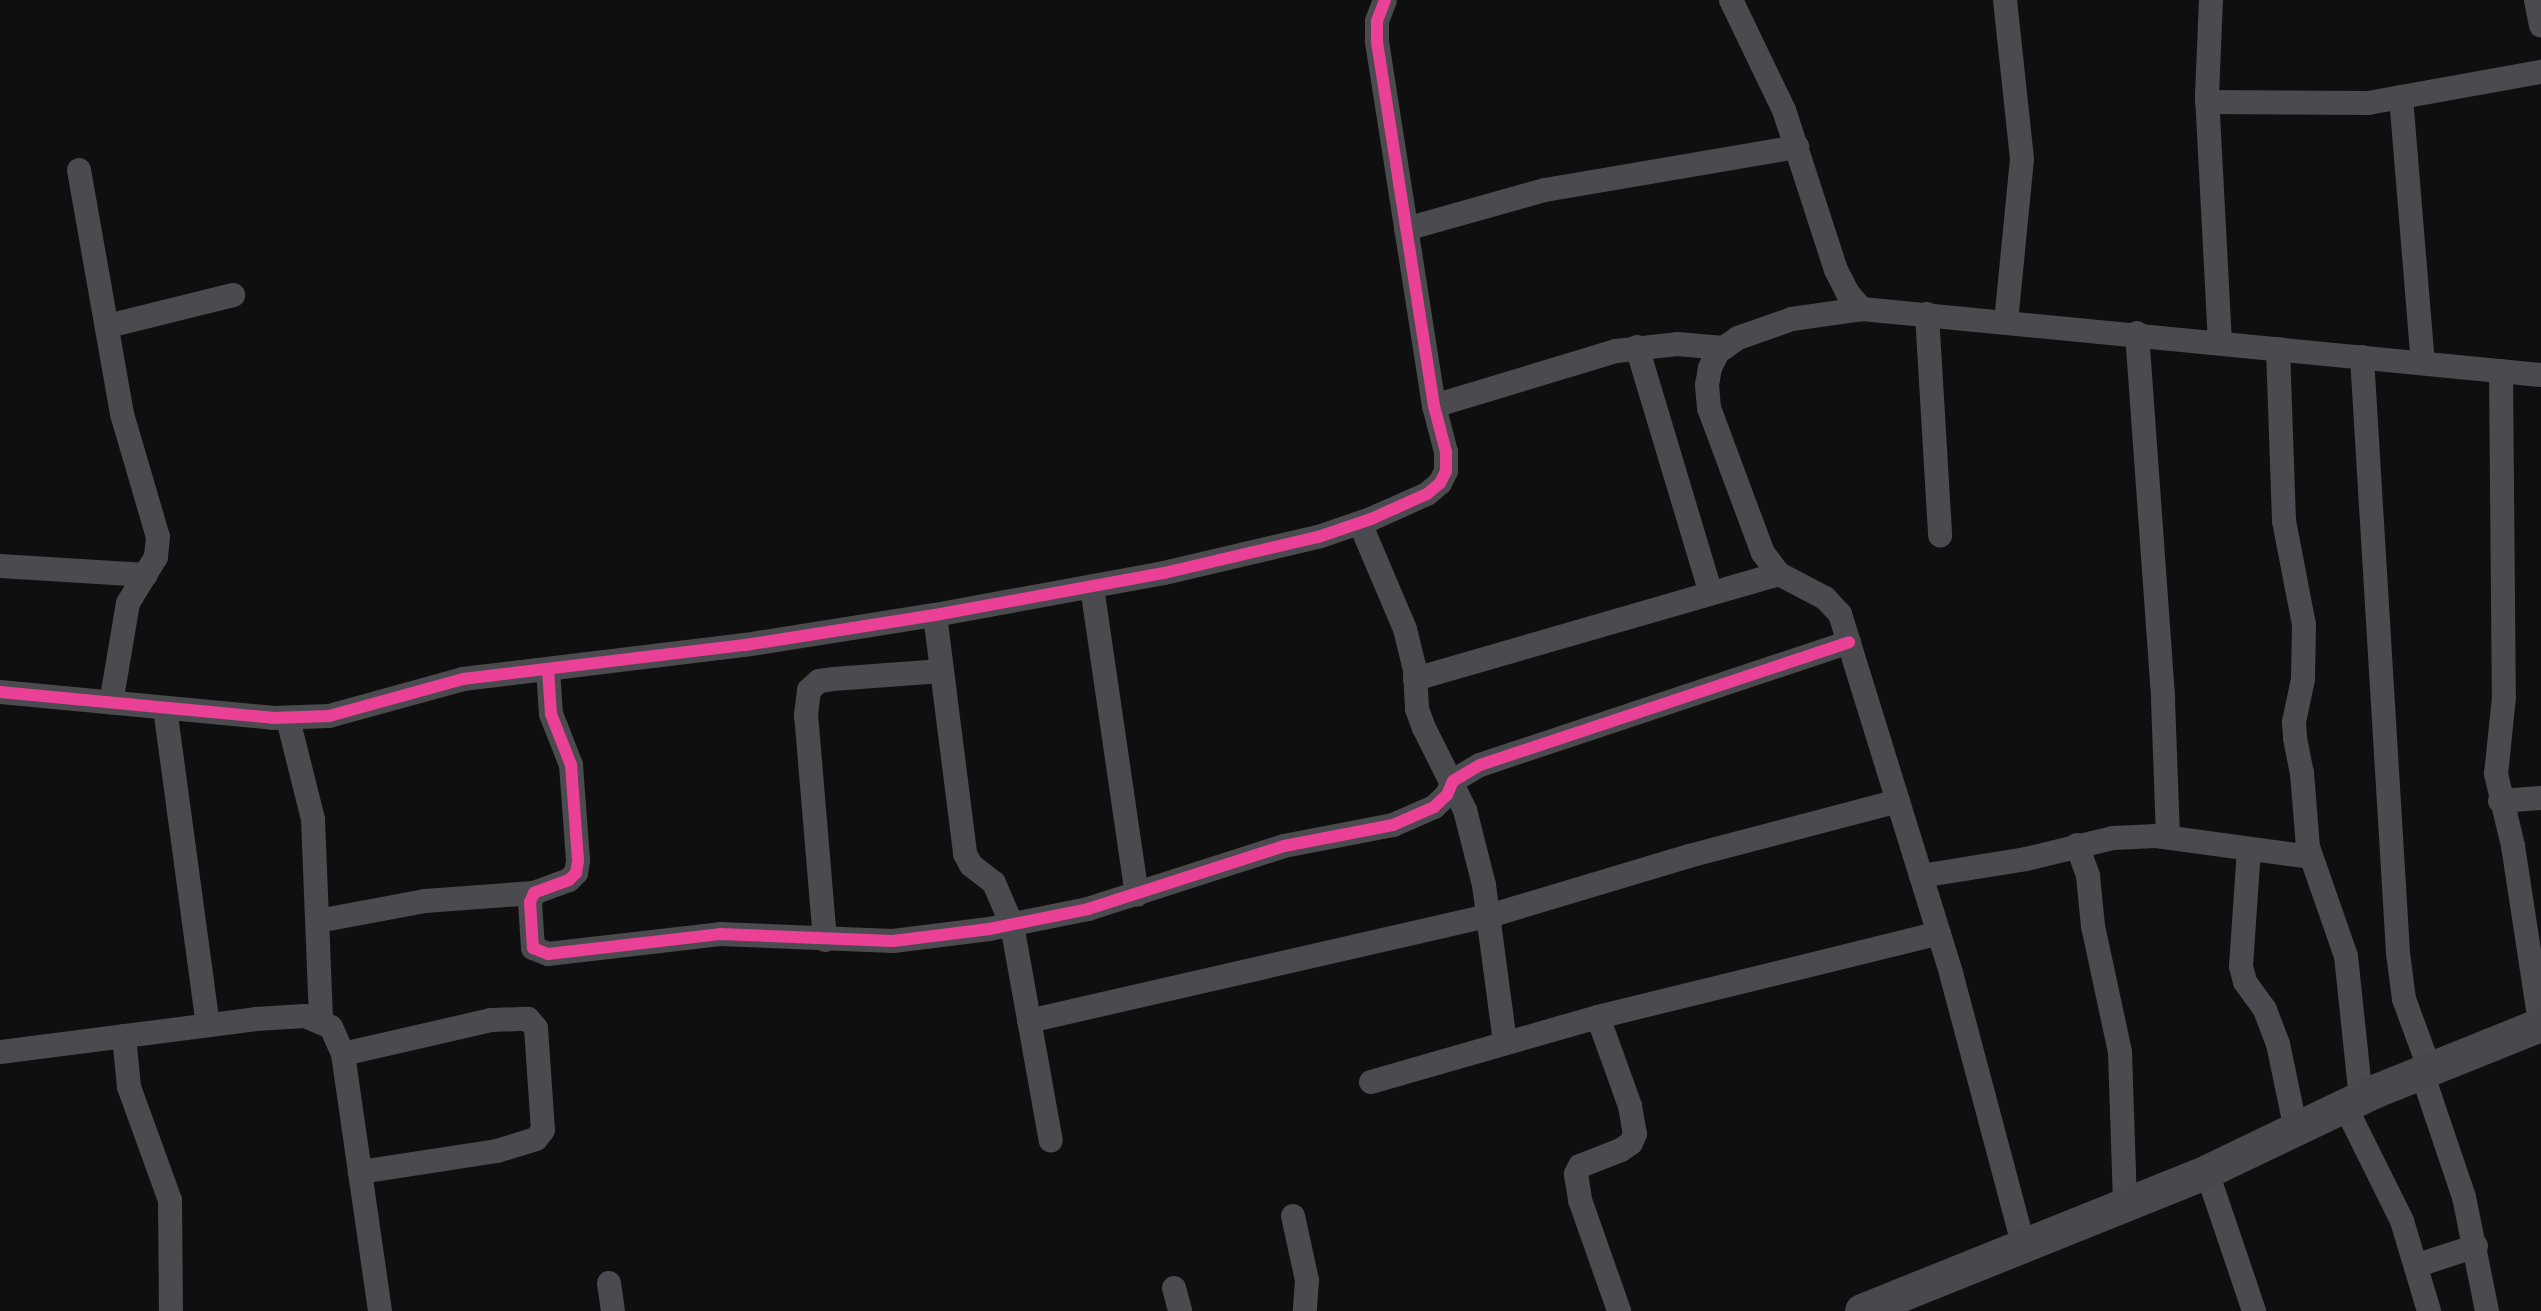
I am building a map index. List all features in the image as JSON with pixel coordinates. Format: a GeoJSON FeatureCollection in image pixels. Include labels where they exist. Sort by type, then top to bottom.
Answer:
{"type":"FeatureCollection","features":[{"type":"Feature","properties":{"kind":"main road"},"geometry":{"type":"LineString","coordinates":[[1862,1311],[1905,1303],[2024,1248],[2207,1172],[2353,1102],[2540,1026]]}},
{"type":"Feature","properties":{"kind":"street"},"geometry":{"type":"LineString","coordinates":[[0,692],[288,719],[329,716],[444,682],[745,645],[1092,587],[1245,555],[1360,523],[1427,494],[1440,483],[1446,471],[1446,452],[1434,406],[1377,40],[1377,21],[1385,0]]}},
{"type":"Feature","properties":{"kind":"street"},"geometry":{"type":"LineString","coordinates":[[1731,0],[1762,58],[1797,147],[1836,270],[1847,292],[1862,309]]}},
{"type":"Feature","properties":{"kind":"street"},"geometry":{"type":"LineString","coordinates":[[2005,0],[2022,159],[2006,321]]}},
{"type":"Feature","properties":{"kind":"street"},"geometry":{"type":"LineString","coordinates":[[2211,0],[2207,102],[2220,343]]}},
{"type":"Feature","properties":{"kind":"street"},"geometry":{"type":"LineString","coordinates":[[2536,0],[2541,26]]}},
{"type":"Feature","properties":{"kind":"street"},"geometry":{"type":"LineString","coordinates":[[2207,102],[2329,106],[2401,97],[2541,72]]}},
{"type":"Feature","properties":{"kind":"street"},"geometry":{"type":"LineString","coordinates":[[2401,97],[2423,363]]}},
{"type":"Feature","properties":{"kind":"street"},"geometry":{"type":"LineString","coordinates":[[1406,229],[1545,190],[1797,147]]}},
{"type":"Feature","properties":{"kind":"street"},"geometry":{"type":"LineString","coordinates":[[79,170],[127,435],[158,537],[156,557],[128,603],[111,703]]}},
{"type":"Feature","properties":{"kind":"street"},"geometry":{"type":"LineString","coordinates":[[108,326],[233,295]]}},
{"type":"Feature","properties":{"kind":"street"},"geometry":{"type":"LineString","coordinates":[[2024,1248],[1939,933],[1840,614],[1825,598],[1779,574],[1763,553],[1709,408],[1707,385],[1710,368],[1724,348],[1738,338],[1792,319],[1862,309],[2137,333],[2541,375]]}},
{"type":"Feature","properties":{"kind":"street"},"geometry":{"type":"LineString","coordinates":[[1927,314],[1940,536]]}},
{"type":"Feature","properties":{"kind":"street"},"geometry":{"type":"LineString","coordinates":[[2137,333],[2163,700],[2168,837]]}},
{"type":"Feature","properties":{"kind":"street"},"geometry":{"type":"LineString","coordinates":[[1434,406],[1637,347],[1677,344],[1724,348]]}},
{"type":"Feature","properties":{"kind":"street"},"geometry":{"type":"LineString","coordinates":[[1637,347],[1711,593]]}},
{"type":"Feature","properties":{"kind":"street"},"geometry":{"type":"LineString","coordinates":[[2278,349],[2284,521],[2304,625],[2303,679],[2294,722],[2295,738],[2311,857],[2346,956],[2353,1102],[2418,1265],[2429,1311]]}},
{"type":"Feature","properties":{"kind":"street"},"geometry":{"type":"LineString","coordinates":[[2362,357],[2398,953],[2404,999],[2464,1197],[2487,1311]]}},
{"type":"Feature","properties":{"kind":"street"},"geometry":{"type":"LineString","coordinates":[[2501,371],[2504,697],[2496,774],[2513,846],[2540,1026]]}},
{"type":"Feature","properties":{"kind":"street"},"geometry":{"type":"LineString","coordinates":[[1360,523],[1405,629],[1415,679],[1417,709],[1453,781],[1479,860],[1505,1042]]}},
{"type":"Feature","properties":{"kind":"street"},"geometry":{"type":"LineString","coordinates":[[0,566],[146,575]]}},
{"type":"Feature","properties":{"kind":"street"},"geometry":{"type":"LineString","coordinates":[[1415,679],[1779,574]]}},
{"type":"Feature","properties":{"kind":"street"},"geometry":{"type":"LineString","coordinates":[[1092,587],[1137,895]]}},
{"type":"Feature","properties":{"kind":"street"},"geometry":{"type":"LineString","coordinates":[[935,615],[965,854],[971,865],[994,883],[1012,925],[1051,1141]]}},
{"type":"Feature","properties":{"kind":"street"},"geometry":{"type":"LineString","coordinates":[[534,893],[530,902],[530,924],[533,948],[540,954],[720,934],[893,941],[1012,925],[1137,895],[1284,846],[1393,825],[1434,807],[1447,795],[1453,781],[1480,765],[1849,642]]}},
{"type":"Feature","properties":{"kind":"street"},"geometry":{"type":"LineString","coordinates":[[318,921],[425,901],[534,893],[569,880],[576,873],[578,861],[571,765],[551,714],[548,669]]}},
{"type":"Feature","properties":{"kind":"street"},"geometry":{"type":"LineString","coordinates":[[825,940],[806,715],[809,690],[819,681],[833,679],[942,671]]}},
{"type":"Feature","properties":{"kind":"street"},"geometry":{"type":"LineString","coordinates":[[165,708],[208,1024]]}},
{"type":"Feature","properties":{"kind":"street"},"geometry":{"type":"LineString","coordinates":[[288,719],[313,819],[321,1019]]}},
{"type":"Feature","properties":{"kind":"street"},"geometry":{"type":"LineString","coordinates":[[2500,801],[2541,798]]}},
{"type":"Feature","properties":{"kind":"street"},"geometry":{"type":"LineString","coordinates":[[1029,1021],[1489,916],[1689,856],[1898,801]]}},
{"type":"Feature","properties":{"kind":"street"},"geometry":{"type":"LineString","coordinates":[[1921,876],[2026,859],[2113,838],[2168,837],[2311,857]]}},
{"type":"Feature","properties":{"kind":"street"},"geometry":{"type":"LineString","coordinates":[[2077,845],[2088,876],[2095,937],[2120,1052],[2125,1205]]}},
{"type":"Feature","properties":{"kind":"street"},"geometry":{"type":"LineString","coordinates":[[2249,849],[2241,966],[2245,982],[2265,1010],[2278,1044],[2296,1130]]}},
{"type":"Feature","properties":{"kind":"street"},"geometry":{"type":"LineString","coordinates":[[1371,1082],[1598,1017],[1939,933]]}},
{"type":"Feature","properties":{"kind":"street"},"geometry":{"type":"LineString","coordinates":[[0,1052],[208,1024],[305,1016],[321,1019],[331,1027],[343,1054],[380,1311]]}},
{"type":"Feature","properties":{"kind":"street"},"geometry":{"type":"LineString","coordinates":[[1598,1017],[1630,1106],[1635,1134],[1621,1150],[1580,1166],[1576,1174],[1580,1200],[1619,1311]]}},
{"type":"Feature","properties":{"kind":"street"},"geometry":{"type":"LineString","coordinates":[[343,1054],[491,1020],[528,1019],[536,1028],[543,1130],[536,1139],[497,1151],[360,1172]]}},
{"type":"Feature","properties":{"kind":"street"},"geometry":{"type":"LineString","coordinates":[[124,1036],[129,1087],[170,1200],[171,1311]]}},
{"type":"Feature","properties":{"kind":"street"},"geometry":{"type":"LineString","coordinates":[[2207,1172],[2254,1311]]}},
{"type":"Feature","properties":{"kind":"street"},"geometry":{"type":"LineString","coordinates":[[1293,1216],[1307,1280],[1305,1311]]}},
{"type":"Feature","properties":{"kind":"street"},"geometry":{"type":"LineString","coordinates":[[2418,1265],[2476,1246]]}},
{"type":"Feature","properties":{"kind":"street"},"geometry":{"type":"LineString","coordinates":[[609,1283],[613,1311]]}},
{"type":"Feature","properties":{"kind":"cycle path"},"geometry":{"type":"LineString","coordinates":[[0,692],[273,718],[329,716],[463,679],[745,645],[935,615],[1164,573],[1318,537],[1371,519],[1427,494],[1440,483],[1446,471],[1446,452],[1434,406],[1377,40],[1377,21],[1385,0]]}},
{"type":"Feature","properties":{"kind":"cycle path"},"geometry":{"type":"LineString","coordinates":[[548,669],[551,714],[571,765],[578,861],[576,873],[569,880],[534,893],[530,902],[533,948],[548,954],[720,934],[893,941],[989,929],[1088,909],[1284,846],[1393,825],[1434,807],[1447,795],[1453,781],[1480,765],[1849,642]]}}]}
